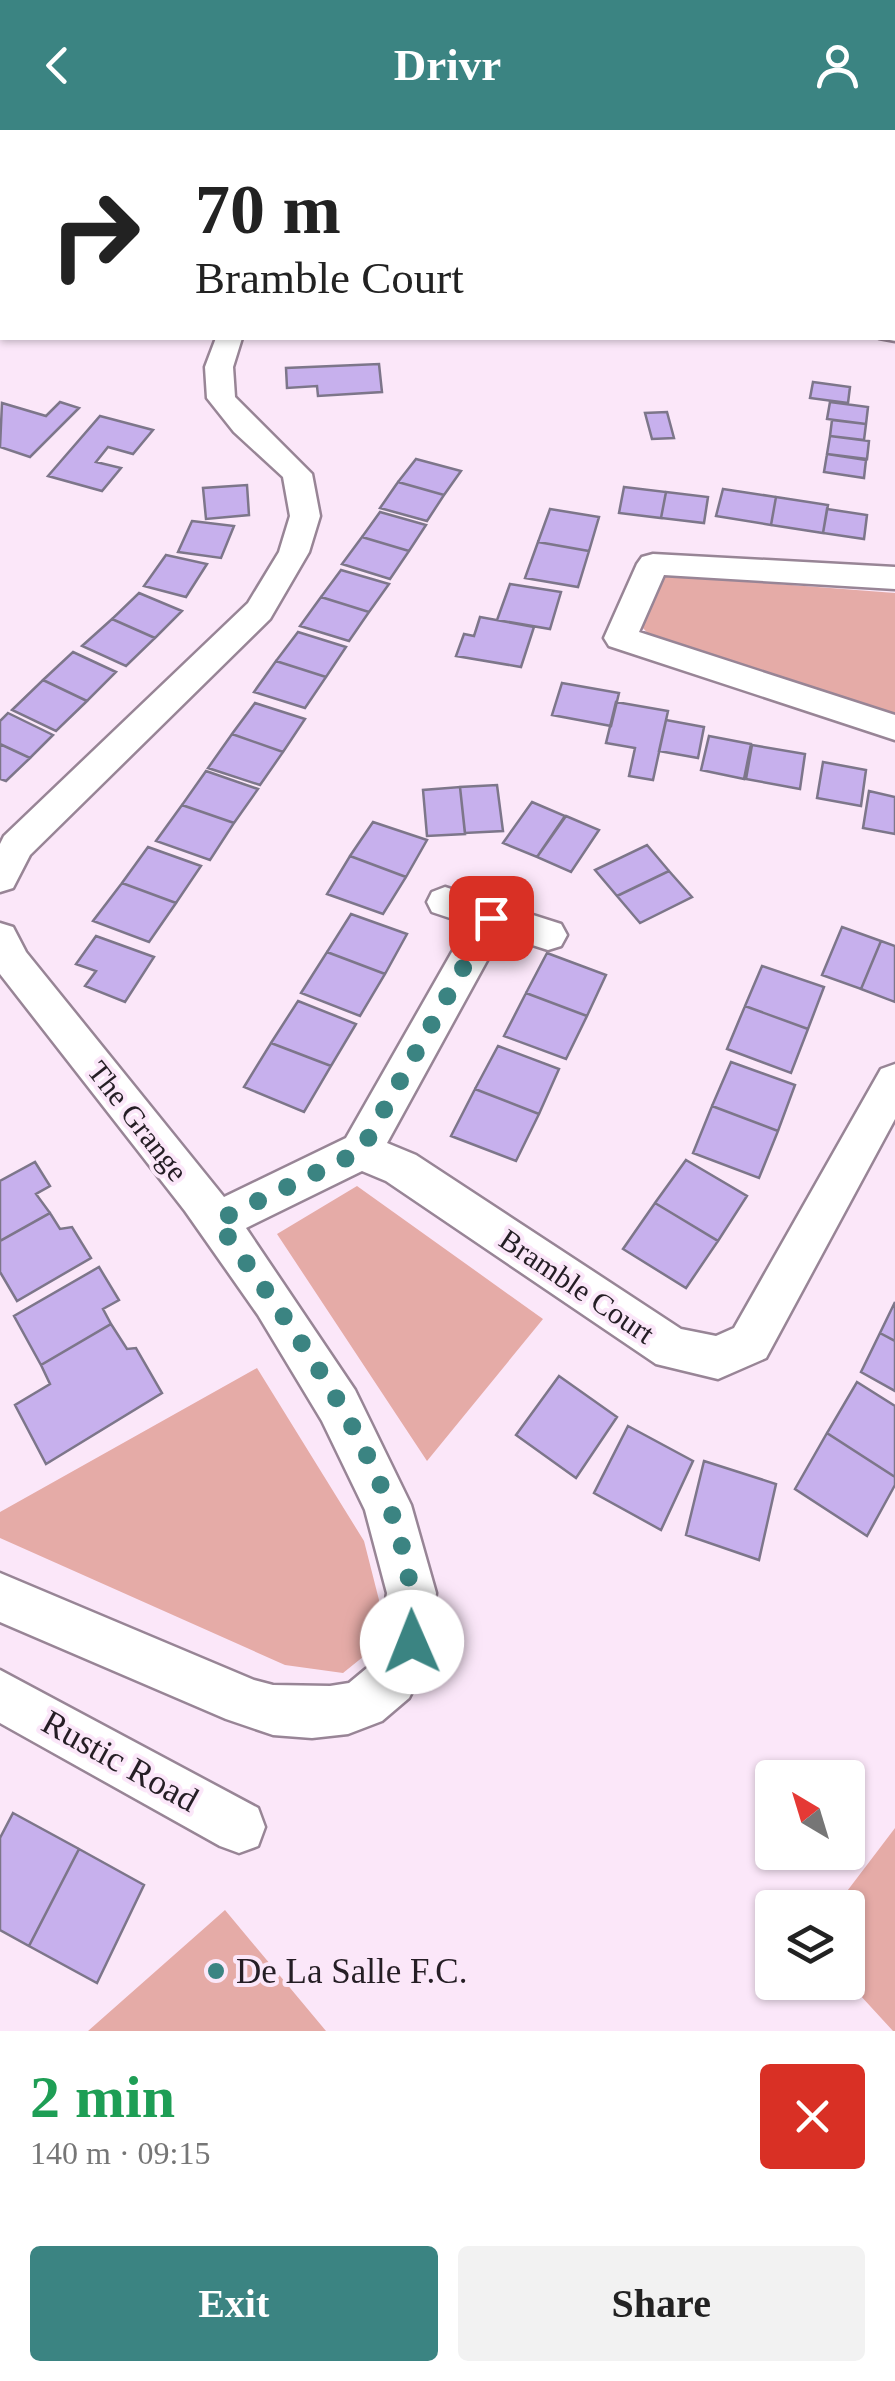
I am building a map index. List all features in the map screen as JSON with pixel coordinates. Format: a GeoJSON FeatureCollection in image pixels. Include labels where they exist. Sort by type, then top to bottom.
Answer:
{"type":"FeatureCollection","features":[{"type":"Feature","properties":{"kind":"street"},"geometry":{"type":"LineString","coordinates":[[0,878],[17,846],[258,611],[294,552],[305,516],[297,474],[244,426],[221,398],[219,367],[228,340]]}},
{"type":"Feature","properties":{"kind":"street"},"geometry":{"type":"LineString","coordinates":[[895,578],[653,564],[620,638],[895,728]]}},
{"type":"Feature","properties":{"kind":"street"},"geometry":{"type":"LineString","coordinates":[[444,902],[548,935]]}},
{"type":"Feature","properties":{"kind":"street"},"geometry":{"type":"LineString","coordinates":[[217,1221],[361,1151],[491,918]]}},
{"type":"Feature","properties":{"kind":"street","name":"The Grange"},"geometry":{"type":"LineString","coordinates":[[0,938],[13,963],[217,1221],[322,1371],[387,1498],[415,1605],[412,1642],[394,1680],[353,1712],[268,1710],[0,1597]]}},
{"type":"Feature","properties":{"kind":"street","name":"Bramble Court"},"geometry":{"type":"LineString","coordinates":[[361,1151],[401,1168],[672,1349],[718,1358],[750,1343],[895,1081]]}},
{"type":"Feature","properties":{"kind":"street","name":"Rustic Road"},"geometry":{"type":"LineString","coordinates":[[0,1695],[239,1827]]}},
{"type":"Feature","properties":{"kind":"shaded area"},"geometry":{"type":"Polygon","coordinates":[[[663,575],[895,593],[895,716],[656,642],[641,626],[663,575]]]}},
{"type":"Feature","properties":{"kind":"shaded area"},"geometry":{"type":"Polygon","coordinates":[[[357,1186],[543,1319],[427,1461],[277,1234],[357,1186]]]}},
{"type":"Feature","properties":{"kind":"shaded area"},"geometry":{"type":"Polygon","coordinates":[[[257,1368],[364,1541],[379,1600],[374,1648],[343,1673],[285,1665],[0,1538],[0,1512],[257,1368]]]}},
{"type":"Feature","properties":{"kind":"shaded area"},"geometry":{"type":"Polygon","coordinates":[[[895,1828],[895,2031],[865,2000],[865,1890],[848,1890],[895,1828]]]}},
{"type":"Feature","properties":{"kind":"shaded area","name":"De La Salle F.C."},"geometry":{"type":"Polygon","coordinates":[[[225,1910],[326,2031],[88,2031],[225,1910]]]}},
{"type":"Feature","properties":{"kind":"building"},"geometry":{"type":"Polygon","coordinates":[[[379,364],[382,392],[318,396],[317,386],[287,388],[286,368],[379,364]]]}},
{"type":"Feature","properties":{"kind":"building"},"geometry":{"type":"Polygon","coordinates":[[[813,382],[850,387],[848,403],[810,398],[813,382]]]}},
{"type":"Feature","properties":{"kind":"building"},"geometry":{"type":"Polygon","coordinates":[[[60,402],[79,408],[30,457],[0,447],[2,403],[46,416],[60,402]]]}},
{"type":"Feature","properties":{"kind":"building"},"geometry":{"type":"Polygon","coordinates":[[[830,402],[868,407],[866,424],[827,419],[830,402]]]}},
{"type":"Feature","properties":{"kind":"building"},"geometry":{"type":"Polygon","coordinates":[[[667,412],[674,438],[652,439],[645,413],[667,412]]]}},
{"type":"Feature","properties":{"kind":"building"},"geometry":{"type":"Polygon","coordinates":[[[100,416],[153,430],[133,454],[108,447],[96,462],[121,468],[102,491],[48,476],[100,416]]]}},
{"type":"Feature","properties":{"kind":"building"},"geometry":{"type":"Polygon","coordinates":[[[832,420],[866,424],[864,440],[830,436],[832,420]]]}},
{"type":"Feature","properties":{"kind":"building"},"geometry":{"type":"Polygon","coordinates":[[[830,436],[869,441],[867,459],[827,454],[830,436]]]}},
{"type":"Feature","properties":{"kind":"building"},"geometry":{"type":"Polygon","coordinates":[[[827,454],[866,460],[864,478],[824,472],[827,454]]]}},
{"type":"Feature","properties":{"kind":"building"},"geometry":{"type":"Polygon","coordinates":[[[416,459],[461,471],[444,495],[398,482],[416,459]]]}},
{"type":"Feature","properties":{"kind":"building"},"geometry":{"type":"Polygon","coordinates":[[[398,482],[444,495],[427,521],[380,508],[398,482]]]}},
{"type":"Feature","properties":{"kind":"building"},"geometry":{"type":"Polygon","coordinates":[[[247,485],[249,515],[206,519],[203,488],[247,485]]]}},
{"type":"Feature","properties":{"kind":"building"},"geometry":{"type":"Polygon","coordinates":[[[624,487],[666,492],[661,518],[619,513],[624,487]]]}},
{"type":"Feature","properties":{"kind":"building"},"geometry":{"type":"Polygon","coordinates":[[[723,489],[776,497],[771,525],[716,516],[723,489]]]}},
{"type":"Feature","properties":{"kind":"building"},"geometry":{"type":"Polygon","coordinates":[[[666,492],[708,497],[704,523],[661,518],[666,492]]]}},
{"type":"Feature","properties":{"kind":"building"},"geometry":{"type":"Polygon","coordinates":[[[776,497],[828,505],[823,533],[771,525],[776,497]]]}},
{"type":"Feature","properties":{"kind":"building"},"geometry":{"type":"Polygon","coordinates":[[[550,509],[599,517],[589,551],[538,542],[550,509]]]}},
{"type":"Feature","properties":{"kind":"building"},"geometry":{"type":"Polygon","coordinates":[[[827,509],[867,515],[864,539],[823,533],[827,509]]]}},
{"type":"Feature","properties":{"kind":"building"},"geometry":{"type":"Polygon","coordinates":[[[380,512],[426,525],[409,551],[362,537],[380,512]]]}},
{"type":"Feature","properties":{"kind":"building"},"geometry":{"type":"Polygon","coordinates":[[[192,521],[234,526],[221,558],[178,552],[192,521]]]}},
{"type":"Feature","properties":{"kind":"building"},"geometry":{"type":"Polygon","coordinates":[[[362,537],[409,551],[390,579],[342,564],[362,537]]]}},
{"type":"Feature","properties":{"kind":"building"},"geometry":{"type":"Polygon","coordinates":[[[538,542],[589,551],[578,587],[525,578],[538,542]]]}},
{"type":"Feature","properties":{"kind":"building"},"geometry":{"type":"Polygon","coordinates":[[[166,555],[207,564],[186,597],[144,586],[166,555]]]}},
{"type":"Feature","properties":{"kind":"building"},"geometry":{"type":"Polygon","coordinates":[[[341,570],[389,584],[369,612],[321,597],[341,570]]]}},
{"type":"Feature","properties":{"kind":"building"},"geometry":{"type":"Polygon","coordinates":[[[510,584],[561,592],[550,629],[497,620],[510,584]]]}},
{"type":"Feature","properties":{"kind":"building"},"geometry":{"type":"Polygon","coordinates":[[[139,593],[182,611],[155,638],[112,619],[139,593]]]}},
{"type":"Feature","properties":{"kind":"building"},"geometry":{"type":"Polygon","coordinates":[[[321,597],[369,612],[349,641],[300,626],[321,597]]]}},
{"type":"Feature","properties":{"kind":"building"},"geometry":{"type":"Polygon","coordinates":[[[480,617],[534,627],[521,667],[456,656],[464,634],[474,636],[480,617]]]}},
{"type":"Feature","properties":{"kind":"building"},"geometry":{"type":"Polygon","coordinates":[[[112,619],[155,638],[126,666],[82,646],[112,619]]]}},
{"type":"Feature","properties":{"kind":"building"},"geometry":{"type":"Polygon","coordinates":[[[298,632],[346,647],[326,677],[276,661],[298,632]]]}},
{"type":"Feature","properties":{"kind":"building"},"geometry":{"type":"Polygon","coordinates":[[[73,652],[116,672],[87,701],[43,680],[73,652]]]}},
{"type":"Feature","properties":{"kind":"building"},"geometry":{"type":"Polygon","coordinates":[[[276,661],[326,677],[305,708],[254,692],[276,661]]]}},
{"type":"Feature","properties":{"kind":"building"},"geometry":{"type":"Polygon","coordinates":[[[43,680],[87,701],[56,731],[12,710],[43,680]]]}},
{"type":"Feature","properties":{"kind":"building"},"geometry":{"type":"Polygon","coordinates":[[[562,683],[619,693],[611,726],[552,715],[562,683]]]}},
{"type":"Feature","properties":{"kind":"building"},"geometry":{"type":"Polygon","coordinates":[[[616,702],[668,711],[653,780],[629,776],[635,748],[606,743],[616,702]]]}},
{"type":"Feature","properties":{"kind":"building"},"geometry":{"type":"Polygon","coordinates":[[[255,703],[305,719],[283,752],[232,734],[255,703]]]}},
{"type":"Feature","properties":{"kind":"building"},"geometry":{"type":"Polygon","coordinates":[[[8,713],[53,735],[30,758],[0,744],[0,721],[8,713]]]}},
{"type":"Feature","properties":{"kind":"building"},"geometry":{"type":"Polygon","coordinates":[[[666,720],[704,727],[698,758],[659,751],[666,720]]]}},
{"type":"Feature","properties":{"kind":"building"},"geometry":{"type":"Polygon","coordinates":[[[232,734],[283,752],[260,785],[208,768],[232,734]]]}},
{"type":"Feature","properties":{"kind":"building"},"geometry":{"type":"Polygon","coordinates":[[[709,736],[751,744],[744,779],[701,770],[709,736]]]}},
{"type":"Feature","properties":{"kind":"building"},"geometry":{"type":"Polygon","coordinates":[[[0,744],[30,758],[6,781],[0,779],[0,744]]]}},
{"type":"Feature","properties":{"kind":"building"},"geometry":{"type":"Polygon","coordinates":[[[752,745],[805,754],[800,789],[746,779],[752,745]]]}},
{"type":"Feature","properties":{"kind":"building"},"geometry":{"type":"Polygon","coordinates":[[[823,762],[866,770],[861,806],[817,798],[823,762]]]}},
{"type":"Feature","properties":{"kind":"building"},"geometry":{"type":"Polygon","coordinates":[[[206,771],[258,789],[234,823],[182,805],[206,771]]]}},
{"type":"Feature","properties":{"kind":"building"},"geometry":{"type":"Polygon","coordinates":[[[497,785],[503,831],[465,833],[460,787],[497,785]]]}},
{"type":"Feature","properties":{"kind":"building"},"geometry":{"type":"Polygon","coordinates":[[[460,787],[465,834],[427,836],[423,790],[460,787]]]}},
{"type":"Feature","properties":{"kind":"building"},"geometry":{"type":"Polygon","coordinates":[[[869,791],[895,797],[895,834],[863,828],[869,791]]]}},
{"type":"Feature","properties":{"kind":"building"},"geometry":{"type":"Polygon","coordinates":[[[532,802],[565,816],[537,857],[503,843],[532,802]]]}},
{"type":"Feature","properties":{"kind":"building"},"geometry":{"type":"Polygon","coordinates":[[[182,805],[234,823],[210,860],[156,841],[182,805]]]}},
{"type":"Feature","properties":{"kind":"building"},"geometry":{"type":"Polygon","coordinates":[[[566,816],[599,830],[571,872],[537,857],[566,816]]]}},
{"type":"Feature","properties":{"kind":"building"},"geometry":{"type":"Polygon","coordinates":[[[373,822],[427,840],[406,877],[350,856],[373,822]]]}},
{"type":"Feature","properties":{"kind":"building"},"geometry":{"type":"Polygon","coordinates":[[[647,845],[669,871],[617,896],[595,870],[647,845]]]}},
{"type":"Feature","properties":{"kind":"building"},"geometry":{"type":"Polygon","coordinates":[[[148,847],[201,866],[176,903],[122,883],[148,847]]]}},
{"type":"Feature","properties":{"kind":"building"},"geometry":{"type":"Polygon","coordinates":[[[350,856],[406,877],[383,914],[327,894],[350,856]]]}},
{"type":"Feature","properties":{"kind":"building"},"geometry":{"type":"Polygon","coordinates":[[[669,871],[692,897],[640,923],[617,896],[669,871]]]}},
{"type":"Feature","properties":{"kind":"building"},"geometry":{"type":"Polygon","coordinates":[[[122,883],[176,903],[149,942],[93,921],[122,883]]]}},
{"type":"Feature","properties":{"kind":"building"},"geometry":{"type":"Polygon","coordinates":[[[351,914],[407,934],[385,974],[327,952],[351,914]]]}},
{"type":"Feature","properties":{"kind":"building"},"geometry":{"type":"Polygon","coordinates":[[[842,927],[881,941],[861,989],[822,975],[842,927]]]}},
{"type":"Feature","properties":{"kind":"building"},"geometry":{"type":"Polygon","coordinates":[[[96,936],[154,957],[125,1002],[85,986],[96,971],[76,964],[96,936]]]}},
{"type":"Feature","properties":{"kind":"building"},"geometry":{"type":"Polygon","coordinates":[[[881,941],[895,946],[895,1002],[861,989],[881,941]]]}},
{"type":"Feature","properties":{"kind":"building"},"geometry":{"type":"Polygon","coordinates":[[[327,952],[385,974],[360,1016],[301,993],[327,952]]]}},
{"type":"Feature","properties":{"kind":"building"},"geometry":{"type":"Polygon","coordinates":[[[547,953],[606,975],[587,1016],[526,993],[547,953]]]}},
{"type":"Feature","properties":{"kind":"building"},"geometry":{"type":"Polygon","coordinates":[[[762,966],[824,987],[808,1029],[745,1006],[762,966]]]}},
{"type":"Feature","properties":{"kind":"building"},"geometry":{"type":"Polygon","coordinates":[[[526,993],[587,1016],[566,1059],[504,1036],[526,993]]]}},
{"type":"Feature","properties":{"kind":"building"},"geometry":{"type":"Polygon","coordinates":[[[298,1001],[356,1024],[331,1066],[271,1043],[298,1001]]]}},
{"type":"Feature","properties":{"kind":"building"},"geometry":{"type":"Polygon","coordinates":[[[745,1006],[808,1029],[791,1073],[727,1049],[745,1006]]]}},
{"type":"Feature","properties":{"kind":"building"},"geometry":{"type":"Polygon","coordinates":[[[271,1043],[331,1066],[304,1112],[244,1087],[271,1043]]]}},
{"type":"Feature","properties":{"kind":"building"},"geometry":{"type":"Polygon","coordinates":[[[498,1046],[559,1069],[539,1114],[475,1089],[498,1046]]]}},
{"type":"Feature","properties":{"kind":"building"},"geometry":{"type":"Polygon","coordinates":[[[731,1062],[795,1085],[778,1131],[712,1106],[731,1062]]]}},
{"type":"Feature","properties":{"kind":"building"},"geometry":{"type":"Polygon","coordinates":[[[475,1089],[539,1114],[516,1161],[451,1136],[475,1089]]]}},
{"type":"Feature","properties":{"kind":"building"},"geometry":{"type":"Polygon","coordinates":[[[712,1106],[778,1131],[759,1178],[693,1153],[712,1106]]]}},
{"type":"Feature","properties":{"kind":"building"},"geometry":{"type":"Polygon","coordinates":[[[686,1160],[747,1196],[718,1241],[655,1203],[686,1160]]]}},
{"type":"Feature","properties":{"kind":"building"},"geometry":{"type":"Polygon","coordinates":[[[35,1162],[50,1186],[36,1194],[50,1213],[0,1241],[0,1181],[35,1162]]]}},
{"type":"Feature","properties":{"kind":"building"},"geometry":{"type":"Polygon","coordinates":[[[655,1203],[718,1241],[686,1288],[623,1249],[655,1203]]]}},
{"type":"Feature","properties":{"kind":"building"},"geometry":{"type":"Polygon","coordinates":[[[50,1213],[60,1229],[72,1227],[91,1258],[17,1301],[0,1272],[0,1241],[50,1213]]]}},
{"type":"Feature","properties":{"kind":"building"},"geometry":{"type":"Polygon","coordinates":[[[99,1267],[119,1300],[103,1309],[111,1324],[41,1365],[14,1316],[99,1267]]]}},
{"type":"Feature","properties":{"kind":"building"},"geometry":{"type":"Polygon","coordinates":[[[895,1302],[895,1341],[880,1333],[895,1302]]]}},
{"type":"Feature","properties":{"kind":"building"},"geometry":{"type":"Polygon","coordinates":[[[111,1324],[127,1349],[136,1348],[162,1393],[46,1464],[15,1405],[50,1384],[41,1365],[111,1324]]]}},
{"type":"Feature","properties":{"kind":"building"},"geometry":{"type":"Polygon","coordinates":[[[880,1333],[895,1341],[895,1391],[861,1372],[880,1333]]]}},
{"type":"Feature","properties":{"kind":"building"},"geometry":{"type":"Polygon","coordinates":[[[559,1376],[617,1417],[576,1478],[516,1435],[559,1376]]]}},
{"type":"Feature","properties":{"kind":"building"},"geometry":{"type":"Polygon","coordinates":[[[857,1382],[895,1406],[895,1477],[827,1433],[857,1382]]]}},
{"type":"Feature","properties":{"kind":"building"},"geometry":{"type":"Polygon","coordinates":[[[628,1426],[693,1461],[661,1530],[594,1493],[628,1426]]]}},
{"type":"Feature","properties":{"kind":"building"},"geometry":{"type":"Polygon","coordinates":[[[827,1433],[895,1477],[895,1485],[867,1536],[795,1489],[827,1433]]]}},
{"type":"Feature","properties":{"kind":"building"},"geometry":{"type":"Polygon","coordinates":[[[704,1461],[776,1484],[759,1560],[686,1535],[704,1461]]]}},
{"type":"Feature","properties":{"kind":"building"},"geometry":{"type":"Polygon","coordinates":[[[13,1813],[79,1849],[29,1946],[0,1930],[0,1838],[13,1813]]]}},
{"type":"Feature","properties":{"kind":"building"},"geometry":{"type":"Polygon","coordinates":[[[79,1849],[144,1885],[97,1983],[29,1946],[79,1849]]]}},
{"type":"Feature","properties":{"kind":"place","name":"De La Salle F.C."},"geometry":{"type":"Point","coordinates":[216,1971]}},
{"type":"Feature","properties":{"kind":"route"},"geometry":{"type":"LineString","coordinates":[[412,1642],[415,1605],[387,1498],[322,1371],[217,1221],[361,1151],[491,918]]}}]}
